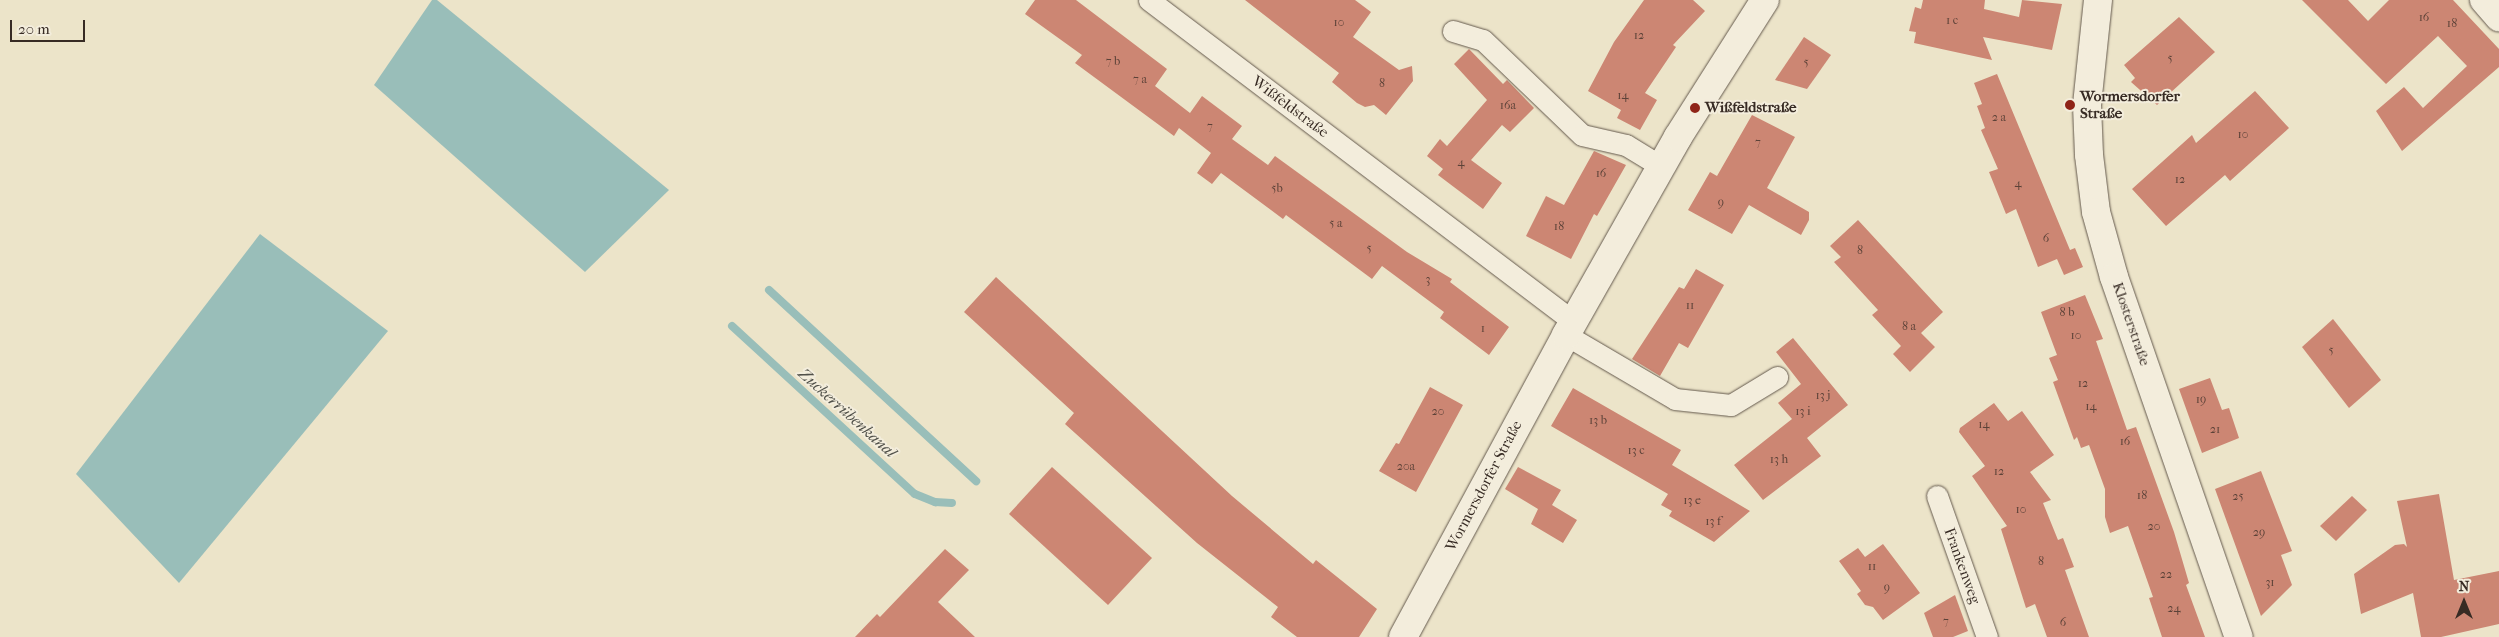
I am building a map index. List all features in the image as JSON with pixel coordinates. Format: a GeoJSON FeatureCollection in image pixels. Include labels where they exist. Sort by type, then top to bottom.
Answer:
{"type":"FeatureCollection","features":[{"type":"Feature","properties":{"kind":"street","name":"Wißfeldstraße"},"geometry":{"type":"LineString","coordinates":[[1149,0],[1570,329]]}},
{"type":"Feature","properties":{"kind":"street","name":"Wormersdorfer Straße"},"geometry":{"type":"LineString","coordinates":[[1403,637],[1570,329],[1695,108],[1765,0]]}},
{"type":"Feature","properties":{"kind":"street","name":"Klosterstraße"},"geometry":{"type":"LineString","coordinates":[[2098,0],[2087,105],[2089,155],[2096,212],[2133,330],[2239,637]]}},
{"type":"Feature","properties":{"kind":"street"},"geometry":{"type":"LineString","coordinates":[[2484,0],[2499,17]]}},
{"type":"Feature","properties":{"kind":"street"},"geometry":{"type":"LineString","coordinates":[[1453,31],[1482,40],[1582,136],[1626,145],[1662,167]]}},
{"type":"Feature","properties":{"kind":"street"},"geometry":{"type":"LineString","coordinates":[[1570,329],[1675,399],[1731,405],[1777,377]]}},
{"type":"Feature","properties":{"kind":"street","name":"Frankenweg"},"geometry":{"type":"LineString","coordinates":[[1937,496],[1987,637]]}},
{"type":"Feature","properties":{"kind":"water"},"geometry":{"type":"Polygon","coordinates":[[[432,0],[437,0],[669,190],[585,272],[374,85],[432,0]]]}},
{"type":"Feature","properties":{"kind":"water"},"geometry":{"type":"Polygon","coordinates":[[[260,234],[388,331],[179,583],[76,474],[260,234]]]}},
{"type":"Feature","properties":{"kind":"building"},"geometry":{"type":"Polygon","coordinates":[[[1035,0],[1076,0],[1167,69],[1155,86],[1190,113],[1202,96],[1242,126],[1232,139],[1268,165],[1275,156],[1407,252],[1452,279],[1450,282],[1509,327],[1489,355],[1440,318],[1444,312],[1382,266],[1372,279],[1286,215],[1283,219],[1221,173],[1212,184],[1197,173],[1211,153],[1179,128],[1174,136],[1075,63],[1082,55],[1025,14],[1035,0]]]}},
{"type":"Feature","properties":{"kind":"building"},"geometry":{"type":"Polygon","coordinates":[[[1245,0],[1355,0],[1371,12],[1353,37],[1399,70],[1412,66],[1413,81],[1386,115],[1374,105],[1365,107],[1357,103],[1332,82],[1339,73],[1245,0]]]}},
{"type":"Feature","properties":{"kind":"building"},"geometry":{"type":"Polygon","coordinates":[[[1644,0],[1693,0],[1705,11],[1673,45],[1676,47],[1645,93],[1657,100],[1640,130],[1617,118],[1621,110],[1588,91],[1614,42],[1644,0]]]}},
{"type":"Feature","properties":{"kind":"building"},"geometry":{"type":"Polygon","coordinates":[[[1923,0],[1985,0],[1984,9],[2019,17],[2022,0],[2062,4],[2052,50],[1983,37],[1992,60],[1914,43],[1916,32],[1909,31],[1915,7],[1921,9],[1923,0]]]}},
{"type":"Feature","properties":{"kind":"building"},"geometry":{"type":"Polygon","coordinates":[[[2302,0],[2348,0],[2368,21],[2389,0],[2453,0],[2499,49],[2499,67],[2402,151],[2376,111],[2404,87],[2423,108],[2467,66],[2438,36],[2386,84],[2302,0]]]}},
{"type":"Feature","properties":{"kind":"building"},"geometry":{"type":"Polygon","coordinates":[[[2179,17],[2215,52],[2157,105],[2131,82],[2135,78],[2124,65],[2179,17]]]}},
{"type":"Feature","properties":{"kind":"building"},"geometry":{"type":"Polygon","coordinates":[[[1804,37],[1831,55],[1807,89],[1775,80],[1804,37]]]}},
{"type":"Feature","properties":{"kind":"building"},"geometry":{"type":"Polygon","coordinates":[[[1469,49],[1503,84],[1507,80],[1534,108],[1510,132],[1502,125],[1471,160],[1502,183],[1483,209],[1438,175],[1443,169],[1427,156],[1440,139],[1447,146],[1487,100],[1454,64],[1469,49]]]}},
{"type":"Feature","properties":{"kind":"building"},"geometry":{"type":"Polygon","coordinates":[[[1997,74],[2070,250],[2075,248],[2083,267],[2064,275],[2057,259],[2038,267],[2016,209],[2006,214],[1989,172],[1998,169],[1981,130],[1985,128],[1977,106],[1982,104],[1974,83],[1997,74]]]}},
{"type":"Feature","properties":{"kind":"building"},"geometry":{"type":"Polygon","coordinates":[[[2255,91],[2289,128],[2230,181],[2225,175],[2166,226],[2132,189],[2192,135],[2196,143],[2255,91]]]}},
{"type":"Feature","properties":{"kind":"building"},"geometry":{"type":"Polygon","coordinates":[[[1752,115],[1795,137],[1767,188],[1809,212],[1809,220],[1801,235],[1749,205],[1732,234],[1688,210],[1710,172],[1717,176],[1752,115]]]}},
{"type":"Feature","properties":{"kind":"building"},"geometry":{"type":"Polygon","coordinates":[[[1594,151],[1626,165],[1597,216],[1594,214],[1571,259],[1526,236],[1546,196],[1564,205],[1594,151]]]}},
{"type":"Feature","properties":{"kind":"building"},"geometry":{"type":"Polygon","coordinates":[[[1858,220],[1943,312],[1921,333],[1935,347],[1910,372],[1893,354],[1901,346],[1872,315],[1878,310],[1834,262],[1841,257],[1830,246],[1858,220]]]}},
{"type":"Feature","properties":{"kind":"building"},"geometry":{"type":"Polygon","coordinates":[[[1696,269],[1724,285],[1688,348],[1679,343],[1660,376],[1632,359],[1679,287],[1684,289],[1696,269]]]}},
{"type":"Feature","properties":{"kind":"building"},"geometry":{"type":"Polygon","coordinates":[[[996,277],[1232,496],[1313,564],[1316,560],[1377,609],[1359,637],[1297,637],[1271,617],[1278,607],[1197,543],[1065,424],[1074,413],[964,312],[996,277]]]}},
{"type":"Feature","properties":{"kind":"building"},"geometry":{"type":"Polygon","coordinates":[[[2085,295],[2103,339],[2096,341],[2127,430],[2136,427],[2174,532],[2189,583],[2186,585],[2205,637],[2162,637],[2149,598],[2153,597],[2128,526],[2110,533],[2105,517],[2105,489],[2089,445],[2081,448],[2077,437],[2074,440],[2053,382],[2058,380],[2049,358],[2057,355],[2041,312],[2085,295]]]}},
{"type":"Feature","properties":{"kind":"building"},"geometry":{"type":"Polygon","coordinates":[[[2333,319],[2381,380],[2349,408],[2302,347],[2333,319]]]}},
{"type":"Feature","properties":{"kind":"building"},"geometry":{"type":"Polygon","coordinates":[[[1793,338],[1848,405],[1807,438],[1821,456],[1763,500],[1734,465],[1792,419],[1778,403],[1801,384],[1776,352],[1793,338]]]}},
{"type":"Feature","properties":{"kind":"building"},"geometry":{"type":"Polygon","coordinates":[[[2210,378],[2222,410],[2229,408],[2239,438],[2202,453],[2179,389],[2210,378]]]}},
{"type":"Feature","properties":{"kind":"building"},"geometry":{"type":"Polygon","coordinates":[[[1430,387],[1463,405],[1416,492],[1379,471],[1396,443],[1399,444],[1430,387]]]}},
{"type":"Feature","properties":{"kind":"building"},"geometry":{"type":"Polygon","coordinates":[[[1573,388],[1681,450],[1672,465],[1750,511],[1714,542],[1669,516],[1672,511],[1661,505],[1668,494],[1551,426],[1573,388]]]}},
{"type":"Feature","properties":{"kind":"building"},"geometry":{"type":"Polygon","coordinates":[[[1994,403],[2008,421],[2022,411],[2054,455],[2030,472],[2051,500],[2043,503],[2058,540],[2063,538],[2074,567],[2065,570],[2089,637],[2047,637],[2035,604],[2026,608],[2001,529],[2007,526],[1972,476],[1985,466],[1959,432],[1960,428],[1994,403]]]}},
{"type":"Feature","properties":{"kind":"building"},"geometry":{"type":"Polygon","coordinates":[[[1052,467],[1152,558],[1108,605],[1009,514],[1052,467]]]}},
{"type":"Feature","properties":{"kind":"building"},"geometry":{"type":"Polygon","coordinates":[[[1518,467],[1561,490],[1552,505],[1577,520],[1563,543],[1531,524],[1538,509],[1505,489],[1518,467]]]}},
{"type":"Feature","properties":{"kind":"building"},"geometry":{"type":"Polygon","coordinates":[[[2261,471],[2292,551],[2281,555],[2292,585],[2261,616],[2215,489],[2261,471]]]}},
{"type":"Feature","properties":{"kind":"building"},"geometry":{"type":"Polygon","coordinates":[[[2439,494],[2454,580],[2499,571],[2499,624],[2441,637],[2421,637],[2413,593],[2361,614],[2354,574],[2395,545],[2404,544],[2407,547],[2397,501],[2439,494]]]}},
{"type":"Feature","properties":{"kind":"building"},"geometry":{"type":"Polygon","coordinates":[[[2352,496],[2367,510],[2336,541],[2320,526],[2352,496]]]}},
{"type":"Feature","properties":{"kind":"building"},"geometry":{"type":"Polygon","coordinates":[[[1883,544],[1920,593],[1883,620],[1873,607],[1865,605],[1857,594],[1861,591],[1839,561],[1858,548],[1865,557],[1883,544]]]}},
{"type":"Feature","properties":{"kind":"building"},"geometry":{"type":"Polygon","coordinates":[[[945,549],[969,570],[938,602],[975,637],[855,637],[877,614],[880,617],[945,549]]]}},
{"type":"Feature","properties":{"kind":"building"},"geometry":{"type":"Polygon","coordinates":[[[1955,595],[1968,631],[1953,637],[1933,637],[1924,613],[1955,595]]]}},
{"type":"Feature","properties":{"kind":"waterway","name":"Zuckerrübenkanal"},"geometry":{"type":"LineString","coordinates":[[769,290],[976,481]]}},
{"type":"Feature","properties":{"kind":"waterway","name":"Zuckerrübenkanal"},"geometry":{"type":"LineString","coordinates":[[732,326],[915,494],[935,502],[952,503]]}},
{"type":"Feature","properties":{"kind":"place","name":"Wormersdorfer Straße"},"geometry":{"type":"Point","coordinates":[2070,105]}},
{"type":"Feature","properties":{"kind":"place","name":"Wißfeldstraße"},"geometry":{"type":"Point","coordinates":[1695,108]}}]}
